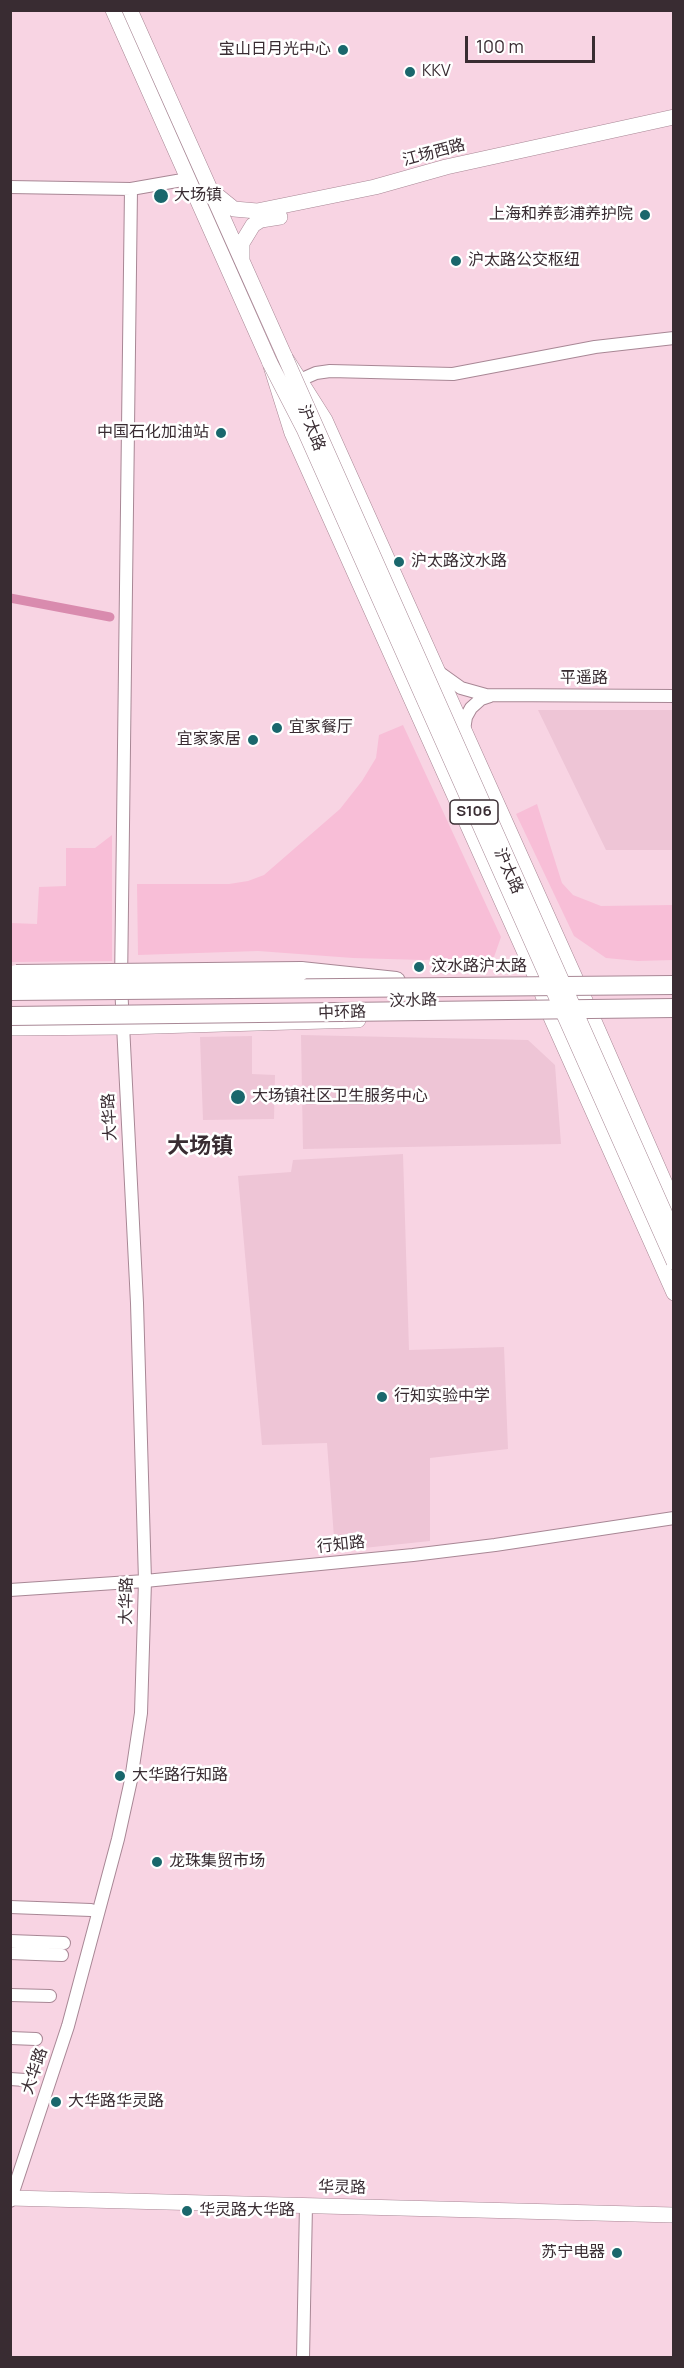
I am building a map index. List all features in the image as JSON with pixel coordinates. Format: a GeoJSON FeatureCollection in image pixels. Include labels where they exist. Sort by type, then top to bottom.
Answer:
{"type":"FeatureCollection","features":[{"type":"Feature","properties":{"kind":"highway"},"geometry":{"type":"LineString","coordinates":[[10,974],[301,971],[409,982]]}},
{"type":"Feature","properties":{"kind":"highway","name":"中环路"},"geometry":{"type":"LineString","coordinates":[[10,991],[674,983]]}},
{"type":"Feature","properties":{"kind":"highway","name":"中环路"},"geometry":{"type":"LineString","coordinates":[[10,1017],[674,1008]]}},
{"type":"Feature","properties":{"kind":"main road","name":"沪太路"},"geometry":{"type":"LineString","coordinates":[[113,10],[270,363],[304,429],[674,1262]]}},
{"type":"Feature","properties":{"kind":"main road","name":"沪太路"},"geometry":{"type":"LineString","coordinates":[[130,10],[674,1234]]}},
{"type":"Feature","properties":{"kind":"main road","name":"江场西路"},"geometry":{"type":"LineString","coordinates":[[210,189],[234,209],[257,211],[375,187],[446,167],[674,117]]}},
{"type":"Feature","properties":{"kind":"main road","name":"江场西路"},"geometry":{"type":"LineString","coordinates":[[242,259],[242,243],[246,234],[253,225],[261,220],[377,197],[452,175],[674,127]]}},
{"type":"Feature","properties":{"kind":"main road","name":"沪太路"},"geometry":{"type":"LineString","coordinates":[[285,357],[325,420],[674,1204]]}},
{"type":"Feature","properties":{"kind":"main road","name":"沪太路"},"geometry":{"type":"LineString","coordinates":[[270,363],[292,433],[538,982],[550,1015],[674,1293]]}},
{"type":"Feature","properties":{"kind":"main road","name":"汶水路"},"geometry":{"type":"LineString","coordinates":[[10,984],[538,982],[583,997],[674,1013]]}},
{"type":"Feature","properties":{"kind":"main road","name":"汶水路"},"geometry":{"type":"LineString","coordinates":[[10,1028],[550,1015],[583,997],[674,983]]}},
{"type":"Feature","properties":{"kind":"main road","name":"汶水路"},"geometry":{"type":"LineString","coordinates":[[583,997],[674,992]]}},
{"type":"Feature","properties":{"kind":"main road","name":"汶水路"},"geometry":{"type":"LineString","coordinates":[[583,997],[674,1000]]}},
{"type":"Feature","properties":{"kind":"main road","name":"华灵路"},"geometry":{"type":"LineString","coordinates":[[11,2199],[674,2215]]}},
{"type":"Feature","properties":{"kind":"street"},"geometry":{"type":"LineString","coordinates":[[10,187],[131,189],[188,179]]}},
{"type":"Feature","properties":{"kind":"street","name":"大华路"},"geometry":{"type":"LineString","coordinates":[[11,2199],[68,2026],[118,1839],[131,1780],[141,1713],[145,1581],[137,1303],[121,985],[131,189]]}},
{"type":"Feature","properties":{"kind":"street"},"geometry":{"type":"LineString","coordinates":[[300,380],[316,373],[330,371],[453,374],[595,347],[674,338]]}},
{"type":"Feature","properties":{"kind":"street","name":"平遥路"},"geometry":{"type":"LineString","coordinates":[[437,670],[464,690],[494,696],[674,696]]}},
{"type":"Feature","properties":{"kind":"street"},"geometry":{"type":"LineString","coordinates":[[464,730],[466,717],[473,705],[483,698],[494,696]]}},
{"type":"Feature","properties":{"kind":"street","name":"行知路"},"geometry":{"type":"LineString","coordinates":[[10,1590],[145,1581],[425,1553],[674,1518]]}},
{"type":"Feature","properties":{"kind":"street"},"geometry":{"type":"LineString","coordinates":[[10,1907],[91,1910]]}},
{"type":"Feature","properties":{"kind":"street"},"geometry":{"type":"LineString","coordinates":[[10,1941],[63,1949],[10,1953]]}},
{"type":"Feature","properties":{"kind":"street"},"geometry":{"type":"LineString","coordinates":[[10,1995],[50,1996]]}},
{"type":"Feature","properties":{"kind":"street"},"geometry":{"type":"LineString","coordinates":[[10,2038],[36,2039]]}},
{"type":"Feature","properties":{"kind":"street"},"geometry":{"type":"LineString","coordinates":[[10,2079],[25,2080]]}},
{"type":"Feature","properties":{"kind":"street"},"geometry":{"type":"LineString","coordinates":[[303,2358],[306,2205]]}},
{"type":"Feature","properties":{"kind":"shaded area"},"geometry":{"type":"Polygon","coordinates":[[[538,710],[673,710],[673,850],[606,850],[538,710]]]}},
{"type":"Feature","properties":{"kind":"shaded area"},"geometry":{"type":"Polygon","coordinates":[[[403,725],[501,937],[494,957],[423,960],[353,958],[258,951],[138,955],[137,884],[229,884],[248,881],[264,875],[340,809],[362,781],[376,758],[379,735],[403,725]]]}},
{"type":"Feature","properties":{"kind":"shaded area"},"geometry":{"type":"Polygon","coordinates":[[[537,804],[562,883],[573,895],[601,906],[673,905],[673,960],[638,961],[606,958],[574,936],[516,814],[537,804]]]}},
{"type":"Feature","properties":{"kind":"shaded area"},"geometry":{"type":"Polygon","coordinates":[[[112,835],[112,961],[11,962],[11,923],[37,924],[39,887],[66,886],[66,848],[95,848],[112,835]]]}},
{"type":"Feature","properties":{"kind":"shaded area"},"geometry":{"type":"Polygon","coordinates":[[[301,1035],[528,1040],[555,1065],[561,1144],[303,1149],[301,1035]]]}},
{"type":"Feature","properties":{"kind":"shaded area","name":"大场镇社区卫生服务中心"},"geometry":{"type":"Polygon","coordinates":[[[252,1036],[252,1074],[275,1075],[274,1119],[203,1120],[200,1037],[252,1036]]]}},
{"type":"Feature","properties":{"kind":"shaded area","name":"行知实验中学"},"geometry":{"type":"Polygon","coordinates":[[[403,1154],[409,1350],[504,1347],[508,1449],[430,1458],[430,1541],[335,1551],[327,1443],[262,1445],[238,1176],[291,1172],[293,1160],[403,1154]]]}},
{"type":"Feature","properties":{"kind":"waterway"},"geometry":{"type":"LineString","coordinates":[[10,598],[110,617]]}},
{"type":"Feature","properties":{"kind":"place","name":"宝山日月光中心"},"geometry":{"type":"Point","coordinates":[343,50]}},
{"type":"Feature","properties":{"kind":"place","name":"KKV"},"geometry":{"type":"Point","coordinates":[410,72]}},
{"type":"Feature","properties":{"kind":"place","name":"大场镇"},"geometry":{"type":"Point","coordinates":[161,196]}},
{"type":"Feature","properties":{"kind":"place","name":"上海和养彭浦养护院"},"geometry":{"type":"Point","coordinates":[645,215]}},
{"type":"Feature","properties":{"kind":"place","name":"沪太路公交枢纽"},"geometry":{"type":"Point","coordinates":[456,261]}},
{"type":"Feature","properties":{"kind":"place","name":"中国石化加油站"},"geometry":{"type":"Point","coordinates":[221,433]}},
{"type":"Feature","properties":{"kind":"place","name":"沪太路汶水路"},"geometry":{"type":"Point","coordinates":[399,562]}},
{"type":"Feature","properties":{"kind":"place","name":"宜家餐厅"},"geometry":{"type":"Point","coordinates":[277,728]}},
{"type":"Feature","properties":{"kind":"place","name":"宜家家居"},"geometry":{"type":"Point","coordinates":[253,740]}},
{"type":"Feature","properties":{"kind":"place","name":"汶水路沪太路"},"geometry":{"type":"Point","coordinates":[419,967]}},
{"type":"Feature","properties":{"kind":"place","name":"大场镇社区卫生服务中心"},"geometry":{"type":"Point","coordinates":[238,1097]}},
{"type":"Feature","properties":{"kind":"place","name":"行知实验中学"},"geometry":{"type":"Point","coordinates":[382,1397]}},
{"type":"Feature","properties":{"kind":"place","name":"大华路行知路"},"geometry":{"type":"Point","coordinates":[120,1776]}},
{"type":"Feature","properties":{"kind":"place","name":"龙珠集贸市场"},"geometry":{"type":"Point","coordinates":[157,1862]}},
{"type":"Feature","properties":{"kind":"place","name":"大华路华灵路"},"geometry":{"type":"Point","coordinates":[56,2102]}},
{"type":"Feature","properties":{"kind":"place","name":"华灵路大华路"},"geometry":{"type":"Point","coordinates":[187,2211]}},
{"type":"Feature","properties":{"kind":"place","name":"苏宁电器"},"geometry":{"type":"Point","coordinates":[617,2253]}},
{"type":"Feature","properties":{"kind":"district","name":"大场镇"},"geometry":{"type":"Point","coordinates":[200,1147]}}]}
